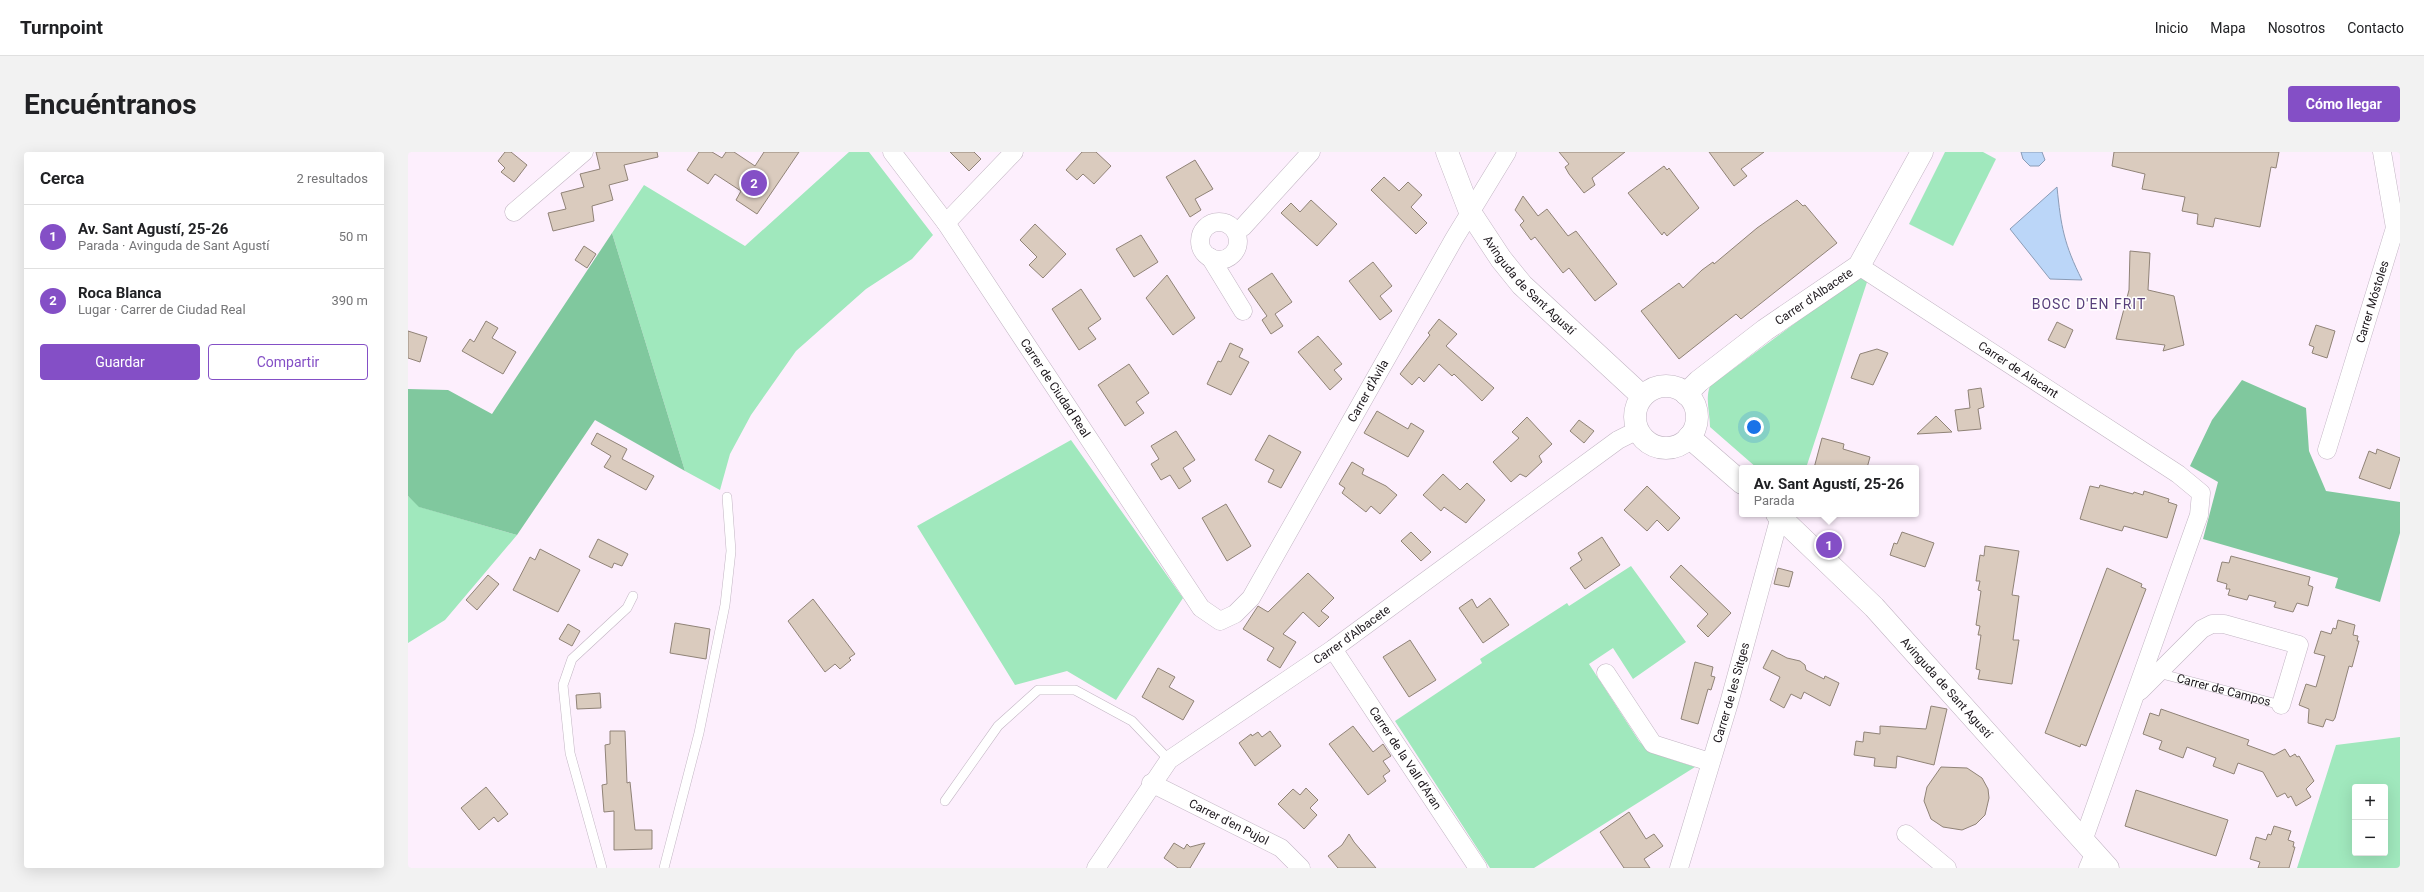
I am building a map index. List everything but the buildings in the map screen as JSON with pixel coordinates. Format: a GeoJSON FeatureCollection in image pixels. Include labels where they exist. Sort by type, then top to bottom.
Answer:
{"type":"FeatureCollection","features":[{"type":"Feature","properties":{"kind":"street"},"geometry":{"type":"LineString","coordinates":[[514,212],[584,152]]}},
{"type":"Feature","properties":{"kind":"street","name":"Carrer de Ciudad Real"},"geometry":{"type":"LineString","coordinates":[[892,152],[946,223],[1201,608],[1220,621]]}},
{"type":"Feature","properties":{"kind":"street"},"geometry":{"type":"LineString","coordinates":[[946,223],[1014,152]]}},
{"type":"Feature","properties":{"kind":"street"},"geometry":{"type":"LineString","coordinates":[[1236,231],[1243,227],[1311,152]]}},
{"type":"Feature","properties":{"kind":"street","name":"Avinguda de Sant Agustí"},"geometry":{"type":"LineString","coordinates":[[1447,152],[1470,212],[1501,259],[1522,285],[1642,396]]}},
{"type":"Feature","properties":{"kind":"street","name":"Carrer d'Àvila"},"geometry":{"type":"LineString","coordinates":[[1220,621],[1235,614],[1251,598],[1470,212],[1507,152]]}},
{"type":"Feature","properties":{"kind":"street","name":"Carrer d'Albacete"},"geometry":{"type":"LineString","coordinates":[[1686,394],[1699,381],[1765,330],[1859,266],[1922,152]]}},
{"type":"Feature","properties":{"kind":"street","name":"Carrer Móstoles"},"geometry":{"type":"LineString","coordinates":[[2327,450],[2395,228],[2382,152]]}},
{"type":"Feature","properties":{"kind":"street"},"geometry":{"type":"LineString","coordinates":[[1210,258],[1222,260],[1232,254],[1238,243],[1236,231],[1226,223],[1220,221],[1214,222],[1203,229],[1200,235],[1201,248],[1210,258],[1243,311]]}},
{"type":"Feature","properties":{"kind":"street","name":"Carrer de Alacant"},"geometry":{"type":"LineString","coordinates":[[1859,266],[2178,474],[2201,493],[2199,516]]}},
{"type":"Feature","properties":{"kind":"street"},"geometry":{"type":"LineString","coordinates":[[1664,386],[1680,389],[1686,394],[1693,403],[1696,414],[1695,426],[1689,437],[1674,446],[1662,447],[1645,440],[1638,430],[1635,412],[1642,396],[1649,391],[1664,386]]}},
{"type":"Feature","properties":{"kind":"street","name":"Carrer d'Albacete"},"geometry":{"type":"LineString","coordinates":[[1096,868],[1151,783],[1169,760],[1333,649],[1618,440],[1638,430]]}},
{"type":"Feature","properties":{"kind":"street"},"geometry":{"type":"LineString","coordinates":[[1689,437],[1739,480]]}},
{"type":"Feature","properties":{"kind":"street","name":"Carrer de Campos"},"geometry":{"type":"LineString","coordinates":[[2093,858],[2136,694],[2199,516]]}},
{"type":"Feature","properties":{"kind":"street","name":"Carrer de les Sitges"},"geometry":{"type":"LineString","coordinates":[[1679,868],[1778,517]]}},
{"type":"Feature","properties":{"kind":"street","name":"Avinguda de Sant Agustí"},"geometry":{"type":"LineString","coordinates":[[1781,517],[1874,607],[2093,858]]}},
{"type":"Feature","properties":{"kind":"street","name":"Carrer de Campos"},"geometry":{"type":"LineString","coordinates":[[2136,694],[2202,629],[2212,624],[2224,624],[2299,645],[2281,705]]}},
{"type":"Feature","properties":{"kind":"street","name":"Carrer de la Vall d'Aran"},"geometry":{"type":"LineString","coordinates":[[1333,649],[1478,868]]}},
{"type":"Feature","properties":{"kind":"street"},"geometry":{"type":"LineString","coordinates":[[1606,673],[1653,744],[1710,762]]}},
{"type":"Feature","properties":{"kind":"street","name":"Carrer d'en Pujol"},"geometry":{"type":"LineString","coordinates":[[1151,783],[1282,848],[1302,868]]}},
{"type":"Feature","properties":{"kind":"street"},"geometry":{"type":"LineString","coordinates":[[1906,834],[1947,868]]}},
{"type":"Feature","properties":{"kind":"lane"},"geometry":{"type":"LineString","coordinates":[[664,868],[699,733],[725,605],[731,550],[727,497]]}},
{"type":"Feature","properties":{"kind":"lane"},"geometry":{"type":"LineString","coordinates":[[602,868],[570,753],[563,685],[572,659],[627,608],[633,596]]}},
{"type":"Feature","properties":{"kind":"lane","name":"Carrer de Campos"},"geometry":{"type":"LineString","coordinates":[[2158,673],[2281,705]]}},
{"type":"Feature","properties":{"kind":"lane"},"geometry":{"type":"LineString","coordinates":[[945,801],[998,726],[1038,690],[1075,690],[1132,721],[1169,760]]}},
{"type":"Feature","properties":{"kind":"green space"},"geometry":{"type":"Polygon","coordinates":[[[849,152],[869,152],[933,235],[912,259],[866,289],[796,351],[751,415],[730,454],[720,490],[685,471],[612,233],[644,185],[745,246],[849,152]]]}},
{"type":"Feature","properties":{"kind":"green space"},"geometry":{"type":"Polygon","coordinates":[[[1945,152],[1983,152],[1996,159],[1953,246],[1909,224],[1945,152]]]}},
{"type":"Feature","properties":{"kind":"green space"},"geometry":{"type":"Polygon","coordinates":[[[612,233],[685,471],[595,420],[517,535],[419,507],[408,496],[408,389],[448,390],[492,414],[612,233]]]}},
{"type":"Feature","properties":{"kind":"green space"},"geometry":{"type":"Polygon","coordinates":[[[1859,276],[1868,279],[1807,465],[1754,465],[1710,427],[1708,401],[1710,386],[1859,276]]]}},
{"type":"Feature","properties":{"kind":"green space"},"geometry":{"type":"Polygon","coordinates":[[[2242,380],[2306,408],[2309,451],[2326,491],[2400,502],[2400,533],[2380,602],[2335,588],[2338,578],[2203,539],[2218,482],[2190,466],[2212,420],[2242,380]]]}},
{"type":"Feature","properties":{"kind":"green space"},"geometry":{"type":"Polygon","coordinates":[[[1071,440],[1183,598],[1116,700],[1067,671],[1015,685],[917,526],[1071,440]]]}},
{"type":"Feature","properties":{"kind":"green space"},"geometry":{"type":"Polygon","coordinates":[[[408,496],[420,507],[517,535],[445,620],[408,643],[408,496]]]}},
{"type":"Feature","properties":{"kind":"green space"},"geometry":{"type":"Polygon","coordinates":[[[1631,566],[1686,642],[1633,679],[1613,648],[1589,664],[1639,741],[1649,752],[1695,767],[1534,868],[1490,868],[1395,721],[1482,663],[1480,659],[1567,603],[1569,606],[1631,566]]]}},
{"type":"Feature","properties":{"kind":"green space"},"geometry":{"type":"Polygon","coordinates":[[[2400,737],[2400,868],[2297,868],[2336,745],[2400,737]]]}},
{"type":"Feature","properties":{"kind":"water"},"geometry":{"type":"Polygon","coordinates":[[[2021,152],[2042,152],[2045,160],[2039,166],[2030,166],[2023,159],[2021,152]]]}},
{"type":"Feature","properties":{"kind":"water"},"geometry":{"type":"Polygon","coordinates":[[[2057,187],[2064,235],[2071,256],[2082,280],[2050,279],[2010,229],[2057,187]]]}},
{"type":"Feature","properties":{"kind":"place","name":"Roca Blanca"},"geometry":{"type":"Point","coordinates":[754,183]}},
{"type":"Feature","properties":{"kind":"place","name":"Av. Sant Agustí, 25-26"},"geometry":{"type":"Point","coordinates":[1829,545]}},
{"type":"Feature","properties":{"kind":"district","name":"BOSC D'EN FRIT"},"geometry":{"type":"Point","coordinates":[2089,304]}}]}
